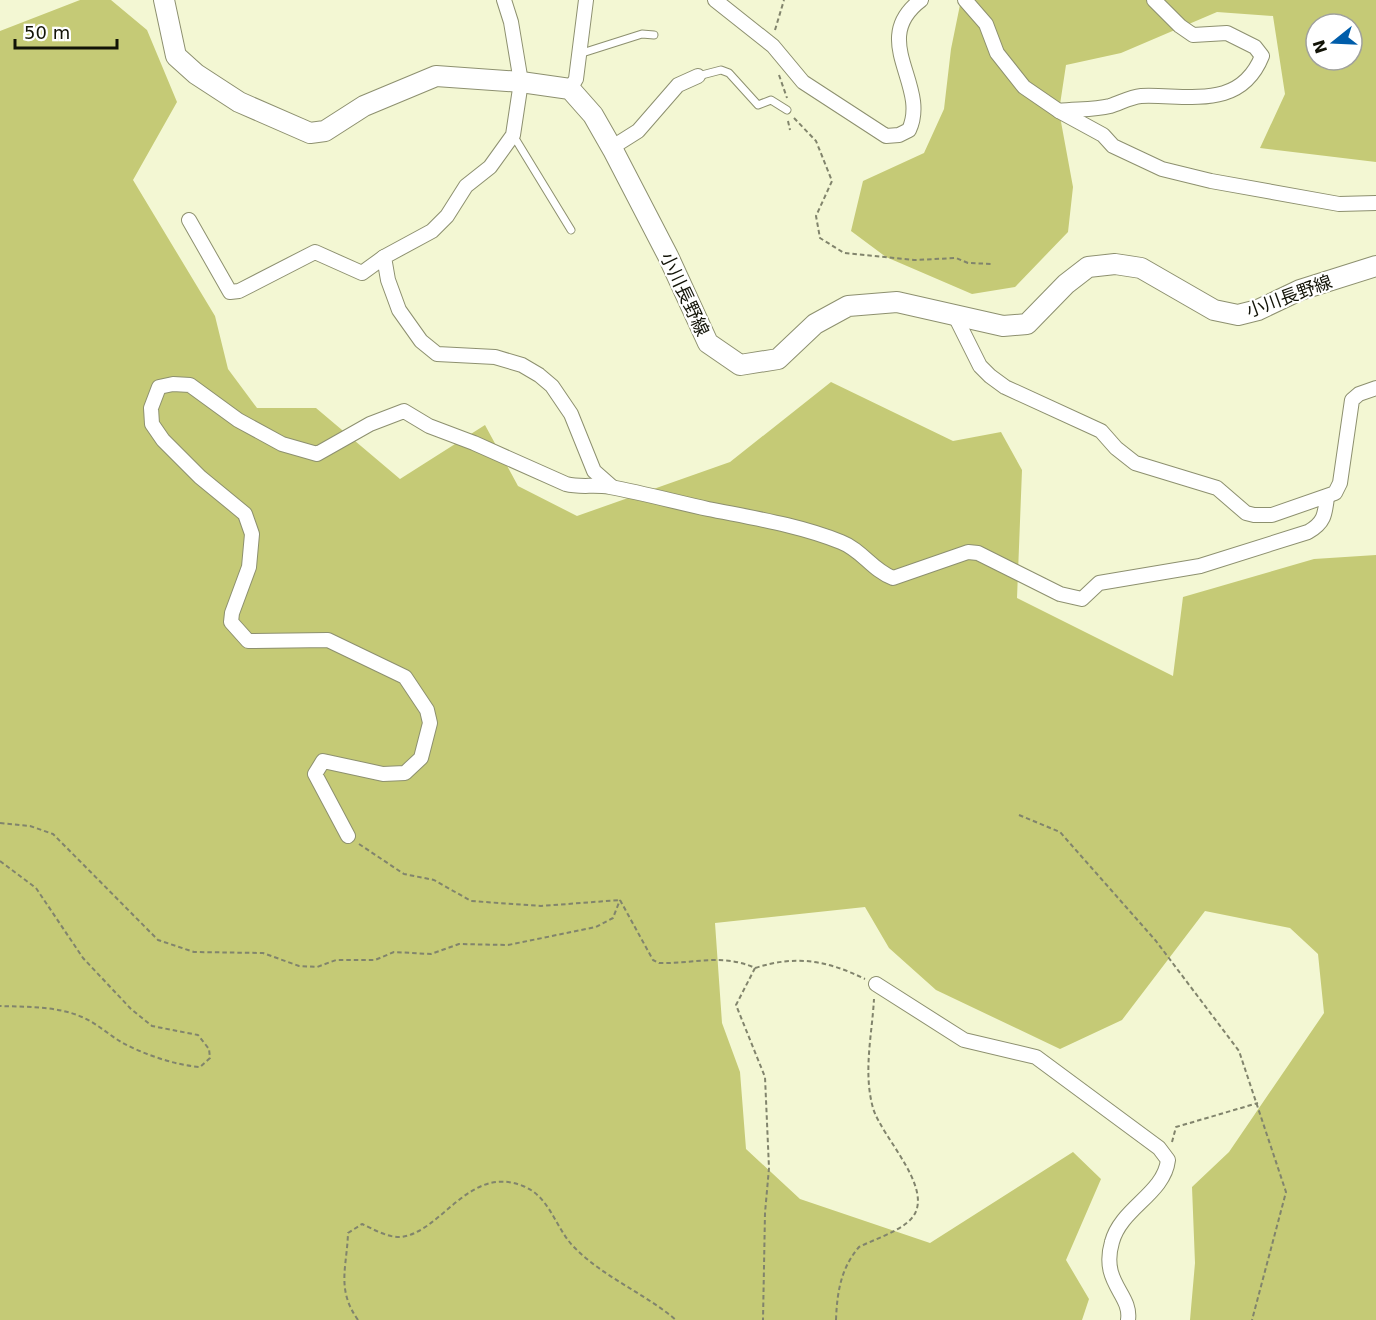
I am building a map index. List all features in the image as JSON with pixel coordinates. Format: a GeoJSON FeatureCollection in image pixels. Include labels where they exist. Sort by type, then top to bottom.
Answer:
{"type":"FeatureCollection","features":[{"type":"Feature","properties":{"kind":"main road"},"geometry":{"type":"LineString","coordinates":[[164,0],[176,56],[196,74],[239,102],[310,133],[325,131],[364,106],[436,76],[521,82],[570,89]]}},
{"type":"Feature","properties":{"kind":"main road","name":"小川長野線"},"geometry":{"type":"LineString","coordinates":[[570,89],[593,115],[611,148],[668,256],[708,343],[740,365],[778,359],[815,324],[848,306],[897,302],[1004,326],[1027,324],[1066,284],[1088,267],[1115,264],[1141,268],[1214,310],[1238,315],[1258,310],[1300,290],[1376,266]]}},
{"type":"Feature","properties":{"kind":"street"},"geometry":{"type":"LineString","coordinates":[[189,220],[230,292],[239,291],[315,252],[362,273],[384,257],[432,231],[447,216],[466,186],[490,167],[513,135],[521,82],[511,22],[504,0]]}},
{"type":"Feature","properties":{"kind":"street"},"geometry":{"type":"LineString","coordinates":[[570,89],[576,79],[586,0]]}},
{"type":"Feature","properties":{"kind":"street"},"geometry":{"type":"LineString","coordinates":[[715,0],[773,46],[803,82],[886,136],[900,135],[909,130],[915,114],[897,45],[905,15],[921,0]]}},
{"type":"Feature","properties":{"kind":"street"},"geometry":{"type":"LineString","coordinates":[[965,0],[986,24],[997,52],[1024,87],[1059,111],[1103,135],[1113,146],[1162,169],[1210,181],[1339,204],[1376,203]]}},
{"type":"Feature","properties":{"kind":"street"},"geometry":{"type":"LineString","coordinates":[[1059,111],[1110,106],[1139,96],[1203,98],[1232,91],[1255,73],[1262,56],[1255,47],[1227,33],[1193,34],[1180,26],[1154,0]]}},
{"type":"Feature","properties":{"kind":"street"},"geometry":{"type":"LineString","coordinates":[[611,148],[638,131],[678,85],[698,76]]}},
{"type":"Feature","properties":{"kind":"street"},"geometry":{"type":"LineString","coordinates":[[384,257],[388,280],[399,310],[421,341],[437,354],[495,357],[522,365],[539,375],[552,386],[571,414],[594,471],[613,487]]}},
{"type":"Feature","properties":{"kind":"street"},"geometry":{"type":"LineString","coordinates":[[955,316],[981,366],[1005,387],[1101,430],[1116,448],[1135,463],[1217,488],[1246,513],[1254,515],[1272,515],[1335,493],[1340,483],[1352,400],[1359,394],[1376,388]]}},
{"type":"Feature","properties":{"kind":"street"},"geometry":{"type":"LineString","coordinates":[[348,836],[315,774],[316,768],[323,762],[383,774],[405,773],[422,758],[430,723],[427,710],[405,677],[328,640],[248,641],[238,631],[231,622],[232,613],[249,567],[252,534],[245,514],[200,477],[163,440],[152,424],[151,408],[159,387],[173,384],[190,385],[238,420],[299,450],[317,454],[370,424],[404,411],[429,426],[474,443],[547,478],[578,488],[590,483],[613,487],[804,529],[854,548],[875,569],[893,578],[968,552],[978,553],[1060,594],[1082,599],[1099,583],[1200,566],[1308,532],[1320,524],[1324,516],[1327,497]]}},
{"type":"Feature","properties":{"kind":"street"},"geometry":{"type":"LineString","coordinates":[[876,984],[964,1040],[1036,1057],[1151,1140],[1168,1160],[1167,1170],[1118,1225],[1112,1239],[1109,1271],[1127,1308],[1128,1320]]}},
{"type":"Feature","properties":{"kind":"lane"},"geometry":{"type":"LineString","coordinates":[[579,54],[642,34],[654,35]]}},
{"type":"Feature","properties":{"kind":"lane"},"geometry":{"type":"LineString","coordinates":[[698,76],[721,70],[729,73],[758,105],[771,100],[787,110]]}},
{"type":"Feature","properties":{"kind":"lane"},"geometry":{"type":"LineString","coordinates":[[513,135],[571,230]]}},
{"type":"Feature","properties":{"kind":"path"},"geometry":{"type":"LineString","coordinates":[[787,110],[816,141],[832,182],[816,216],[820,238],[844,253],[914,260],[956,258],[968,263],[993,264]]}},
{"type":"Feature","properties":{"kind":"path"},"geometry":{"type":"LineString","coordinates":[[1019,815],[1060,832],[1156,941],[1239,1051],[1286,1192],[1252,1320]]}},
{"type":"Feature","properties":{"kind":"path"},"geometry":{"type":"LineString","coordinates":[[0,823],[30,826],[53,834],[96,875],[147,930],[167,945],[194,952],[263,953],[299,966],[317,967],[336,960],[375,960],[394,952],[431,954],[459,944],[508,945],[519,943],[596,927],[613,918],[620,900]]}},
{"type":"Feature","properties":{"kind":"path"},"geometry":{"type":"LineString","coordinates":[[348,836],[404,874],[434,880],[471,901],[541,906],[620,900]]}},
{"type":"Feature","properties":{"kind":"path"},"geometry":{"type":"LineString","coordinates":[[0,861],[36,888],[83,958],[131,1009],[152,1026],[198,1035],[209,1049],[210,1058],[200,1066],[170,1061],[123,1043],[77,1015],[39,1008],[0,1006]]}},
{"type":"Feature","properties":{"kind":"path"},"geometry":{"type":"LineString","coordinates":[[620,900],[653,960],[659,963],[717,959],[742,962],[755,968],[779,960],[795,959],[845,969],[876,984],[868,1053],[871,1100],[879,1124],[911,1176],[920,1200],[917,1212],[909,1222],[859,1247],[854,1254],[841,1278],[836,1320]]}},
{"type":"Feature","properties":{"kind":"path"},"geometry":{"type":"LineString","coordinates":[[755,968],[736,1005],[765,1077],[769,1168],[765,1213],[763,1320]]}},
{"type":"Feature","properties":{"kind":"path"},"geometry":{"type":"LineString","coordinates":[[1168,1160],[1176,1127],[1258,1103]]}},
{"type":"Feature","properties":{"kind":"path"},"geometry":{"type":"LineString","coordinates":[[358,1320],[351,1310],[343,1285],[348,1233],[354,1227],[362,1224],[390,1235],[409,1235],[421,1229],[471,1191],[505,1182],[524,1186],[543,1200],[570,1242],[588,1260],[676,1320]]}},
{"type":"Feature","properties":{"kind":"green space"},"geometry":{"type":"Polygon","coordinates":[[[80,0],[111,0],[147,30],[177,102],[133,180],[215,316],[228,369],[257,408],[316,408],[400,479],[485,425],[518,486],[577,516],[730,462],[831,382],[953,441],[1001,432],[1022,470],[1017,598],[1173,676],[1183,597],[1314,559],[1376,555],[1376,1320],[1190,1320],[1195,1263],[1192,1187],[1229,1152],[1324,1013],[1318,954],[1290,928],[1205,911],[1122,1020],[1060,1049],[936,990],[889,948],[865,907],[715,923],[722,1023],[740,1072],[746,1149],[800,1199],[930,1243],[1073,1152],[1101,1179],[1066,1260],[1089,1299],[1082,1320],[0,1320],[0,31],[80,0]]]}},
{"type":"Feature","properties":{"kind":"green space"},"geometry":{"type":"Polygon","coordinates":[[[961,0],[1376,0],[1376,162],[1260,148],[1285,94],[1273,16],[1217,12],[1121,53],[1066,65],[1059,111],[1073,187],[1068,232],[1015,287],[972,294],[886,257],[851,231],[863,181],[924,153],[944,109],[951,49],[961,0]]]}}]}
